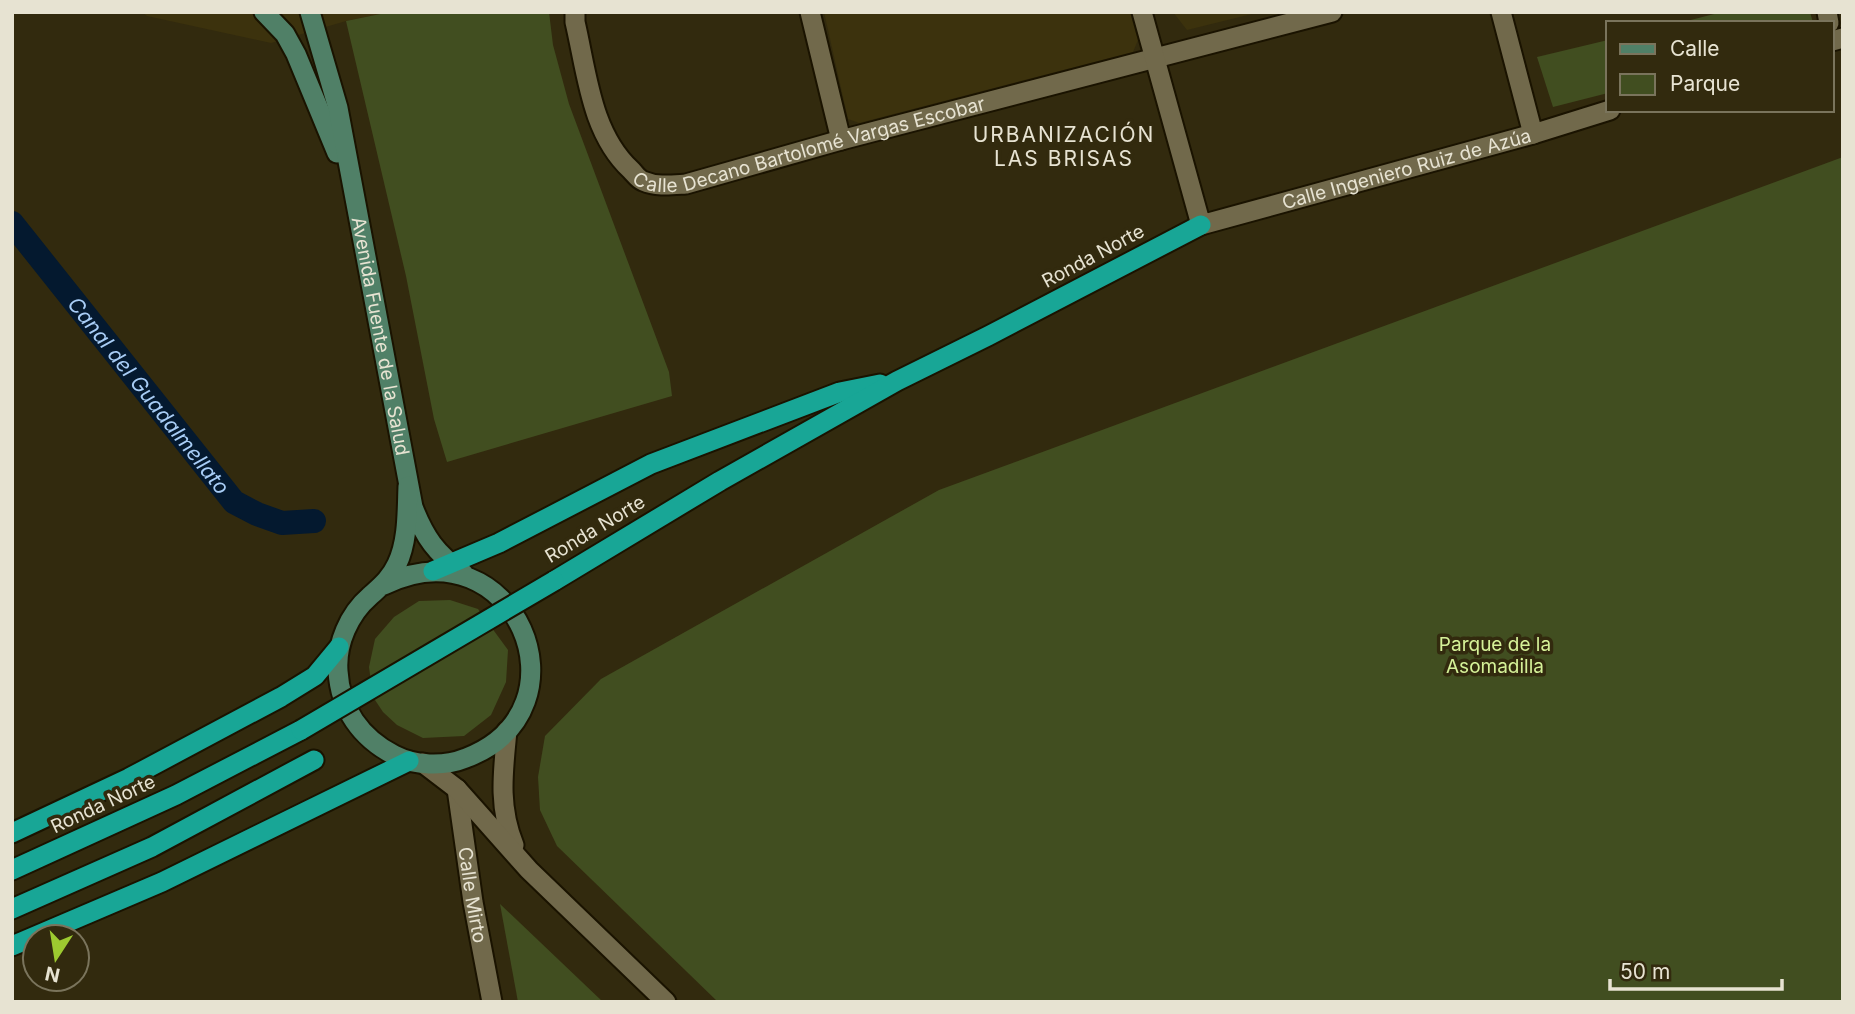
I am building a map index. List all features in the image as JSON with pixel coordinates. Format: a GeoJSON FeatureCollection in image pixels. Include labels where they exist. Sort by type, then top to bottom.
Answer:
{"type":"FeatureCollection","features":[{"type":"Feature","properties":{"kind":"highway","name":"Ronda Norte"},"geometry":{"type":"LineString","coordinates":[[12,870],[176,795],[301,730],[720,481],[897,381],[988,337],[1201,225]]}},
{"type":"Feature","properties":{"kind":"highway"},"geometry":{"type":"LineString","coordinates":[[442,568],[499,543],[651,464],[840,391],[897,381]]}},
{"type":"Feature","properties":{"kind":"highway"},"geometry":{"type":"LineString","coordinates":[[12,833],[128,778],[281,697],[316,676],[340,647]]}},
{"type":"Feature","properties":{"kind":"highway"},"geometry":{"type":"LineString","coordinates":[[12,909],[152,847],[314,760]]}},
{"type":"Feature","properties":{"kind":"highway"},"geometry":{"type":"LineString","coordinates":[[12,946],[162,882],[416,762]]}},
{"type":"Feature","properties":{"kind":"main road"},"geometry":{"type":"LineString","coordinates":[[264,12],[285,34],[296,54],[351,189]]}},
{"type":"Feature","properties":{"kind":"main road"},"geometry":{"type":"LineString","coordinates":[[310,12],[338,108],[351,189]]}},
{"type":"Feature","properties":{"kind":"main road","name":"Avenida Fuente de la Salud"},"geometry":{"type":"LineString","coordinates":[[351,189],[385,353],[408,486]]}},
{"type":"Feature","properties":{"kind":"main road"},"geometry":{"type":"LineString","coordinates":[[408,486],[413,507],[427,539],[444,559],[442,568]]}},
{"type":"Feature","properties":{"kind":"main road"},"geometry":{"type":"LineString","coordinates":[[384,585],[401,554],[408,486]]}},
{"type":"Feature","properties":{"kind":"main road"},"geometry":{"type":"LineString","coordinates":[[442,568],[469,578],[506,603],[519,621],[527,641],[531,663],[523,707],[507,731],[494,744],[469,757],[442,764],[416,762],[377,746],[361,731],[348,712],[340,691],[337,669],[346,628],[355,611],[368,597],[384,585],[408,575],[442,568]]}},
{"type":"Feature","properties":{"kind":"street","name":"Calle Decano Bartolomé Vargas Escobar"},"geometry":{"type":"LineString","coordinates":[[575,12],[602,131],[619,159],[641,180],[663,186],[685,184],[841,140],[1332,12]]}},
{"type":"Feature","properties":{"kind":"street"},"geometry":{"type":"LineString","coordinates":[[810,12],[841,140]]}},
{"type":"Feature","properties":{"kind":"street"},"geometry":{"type":"LineString","coordinates":[[1142,12],[1201,225]]}},
{"type":"Feature","properties":{"kind":"street"},"geometry":{"type":"LineString","coordinates":[[1501,12],[1533,134]]}},
{"type":"Feature","properties":{"kind":"street","name":"Calle Ingeniero Ruiz de Azúa"},"geometry":{"type":"LineString","coordinates":[[1201,225],[1533,134],[1606,111]]}},
{"type":"Feature","properties":{"kind":"street"},"geometry":{"type":"LineString","coordinates":[[507,731],[503,786],[506,824],[529,870]]}},
{"type":"Feature","properties":{"kind":"street"},"geometry":{"type":"LineString","coordinates":[[416,762],[457,789],[529,870],[666,1002]]}},
{"type":"Feature","properties":{"kind":"street","name":"Calle Mirto"},"geometry":{"type":"LineString","coordinates":[[457,789],[473,902],[492,1002]]}},
{"type":"Feature","properties":{"kind":"shaded area"},"geometry":{"type":"Polygon","coordinates":[[[142,12],[390,12],[346,21],[271,43],[147,16],[142,12]]]}},
{"type":"Feature","properties":{"kind":"shaded area"},"geometry":{"type":"Polygon","coordinates":[[[824,12],[1130,12],[1138,40],[1133,52],[859,123],[848,119],[824,12]]]}},
{"type":"Feature","properties":{"kind":"shaded area"},"geometry":{"type":"Polygon","coordinates":[[[1173,12],[1260,12],[1187,30],[1173,12]]]}},
{"type":"Feature","properties":{"kind":"green space"},"geometry":{"type":"Polygon","coordinates":[[[390,12],[549,12],[553,45],[569,104],[669,372],[672,396],[447,462],[434,419],[406,276],[346,21],[390,12]]]}},
{"type":"Feature","properties":{"kind":"green space"},"geometry":{"type":"Polygon","coordinates":[[[1722,12],[1810,12],[1812,21],[1687,21],[1722,12]]]}},
{"type":"Feature","properties":{"kind":"green space"},"geometry":{"type":"Polygon","coordinates":[[[1606,40],[1606,94],[1553,107],[1537,57],[1606,40]]]}},
{"type":"Feature","properties":{"kind":"green space","name":"Parque de la Asomadilla"},"geometry":{"type":"Polygon","coordinates":[[[1843,157],[1843,1002],[718,1002],[557,846],[540,810],[538,777],[545,736],[601,679],[939,490],[1843,157]]]}},
{"type":"Feature","properties":{"kind":"green space"},"geometry":{"type":"Polygon","coordinates":[[[450,600],[478,609],[508,650],[506,682],[491,715],[464,736],[423,738],[397,725],[383,712],[373,697],[369,667],[375,639],[394,617],[419,601],[450,600]]]}},
{"type":"Feature","properties":{"kind":"green space"},"geometry":{"type":"Polygon","coordinates":[[[500,904],[603,1002],[518,1002],[500,904]]]}},
{"type":"Feature","properties":{"kind":"waterway","name":"Canal del Guadalmellato"},"geometry":{"type":"LineString","coordinates":[[12,223],[234,502],[282,523],[314,521]]}},
{"type":"Feature","properties":{"kind":"district","name":"URBANIZACIÓN LAS BRISAS"},"geometry":{"type":"Point","coordinates":[1064,146]}}]}
